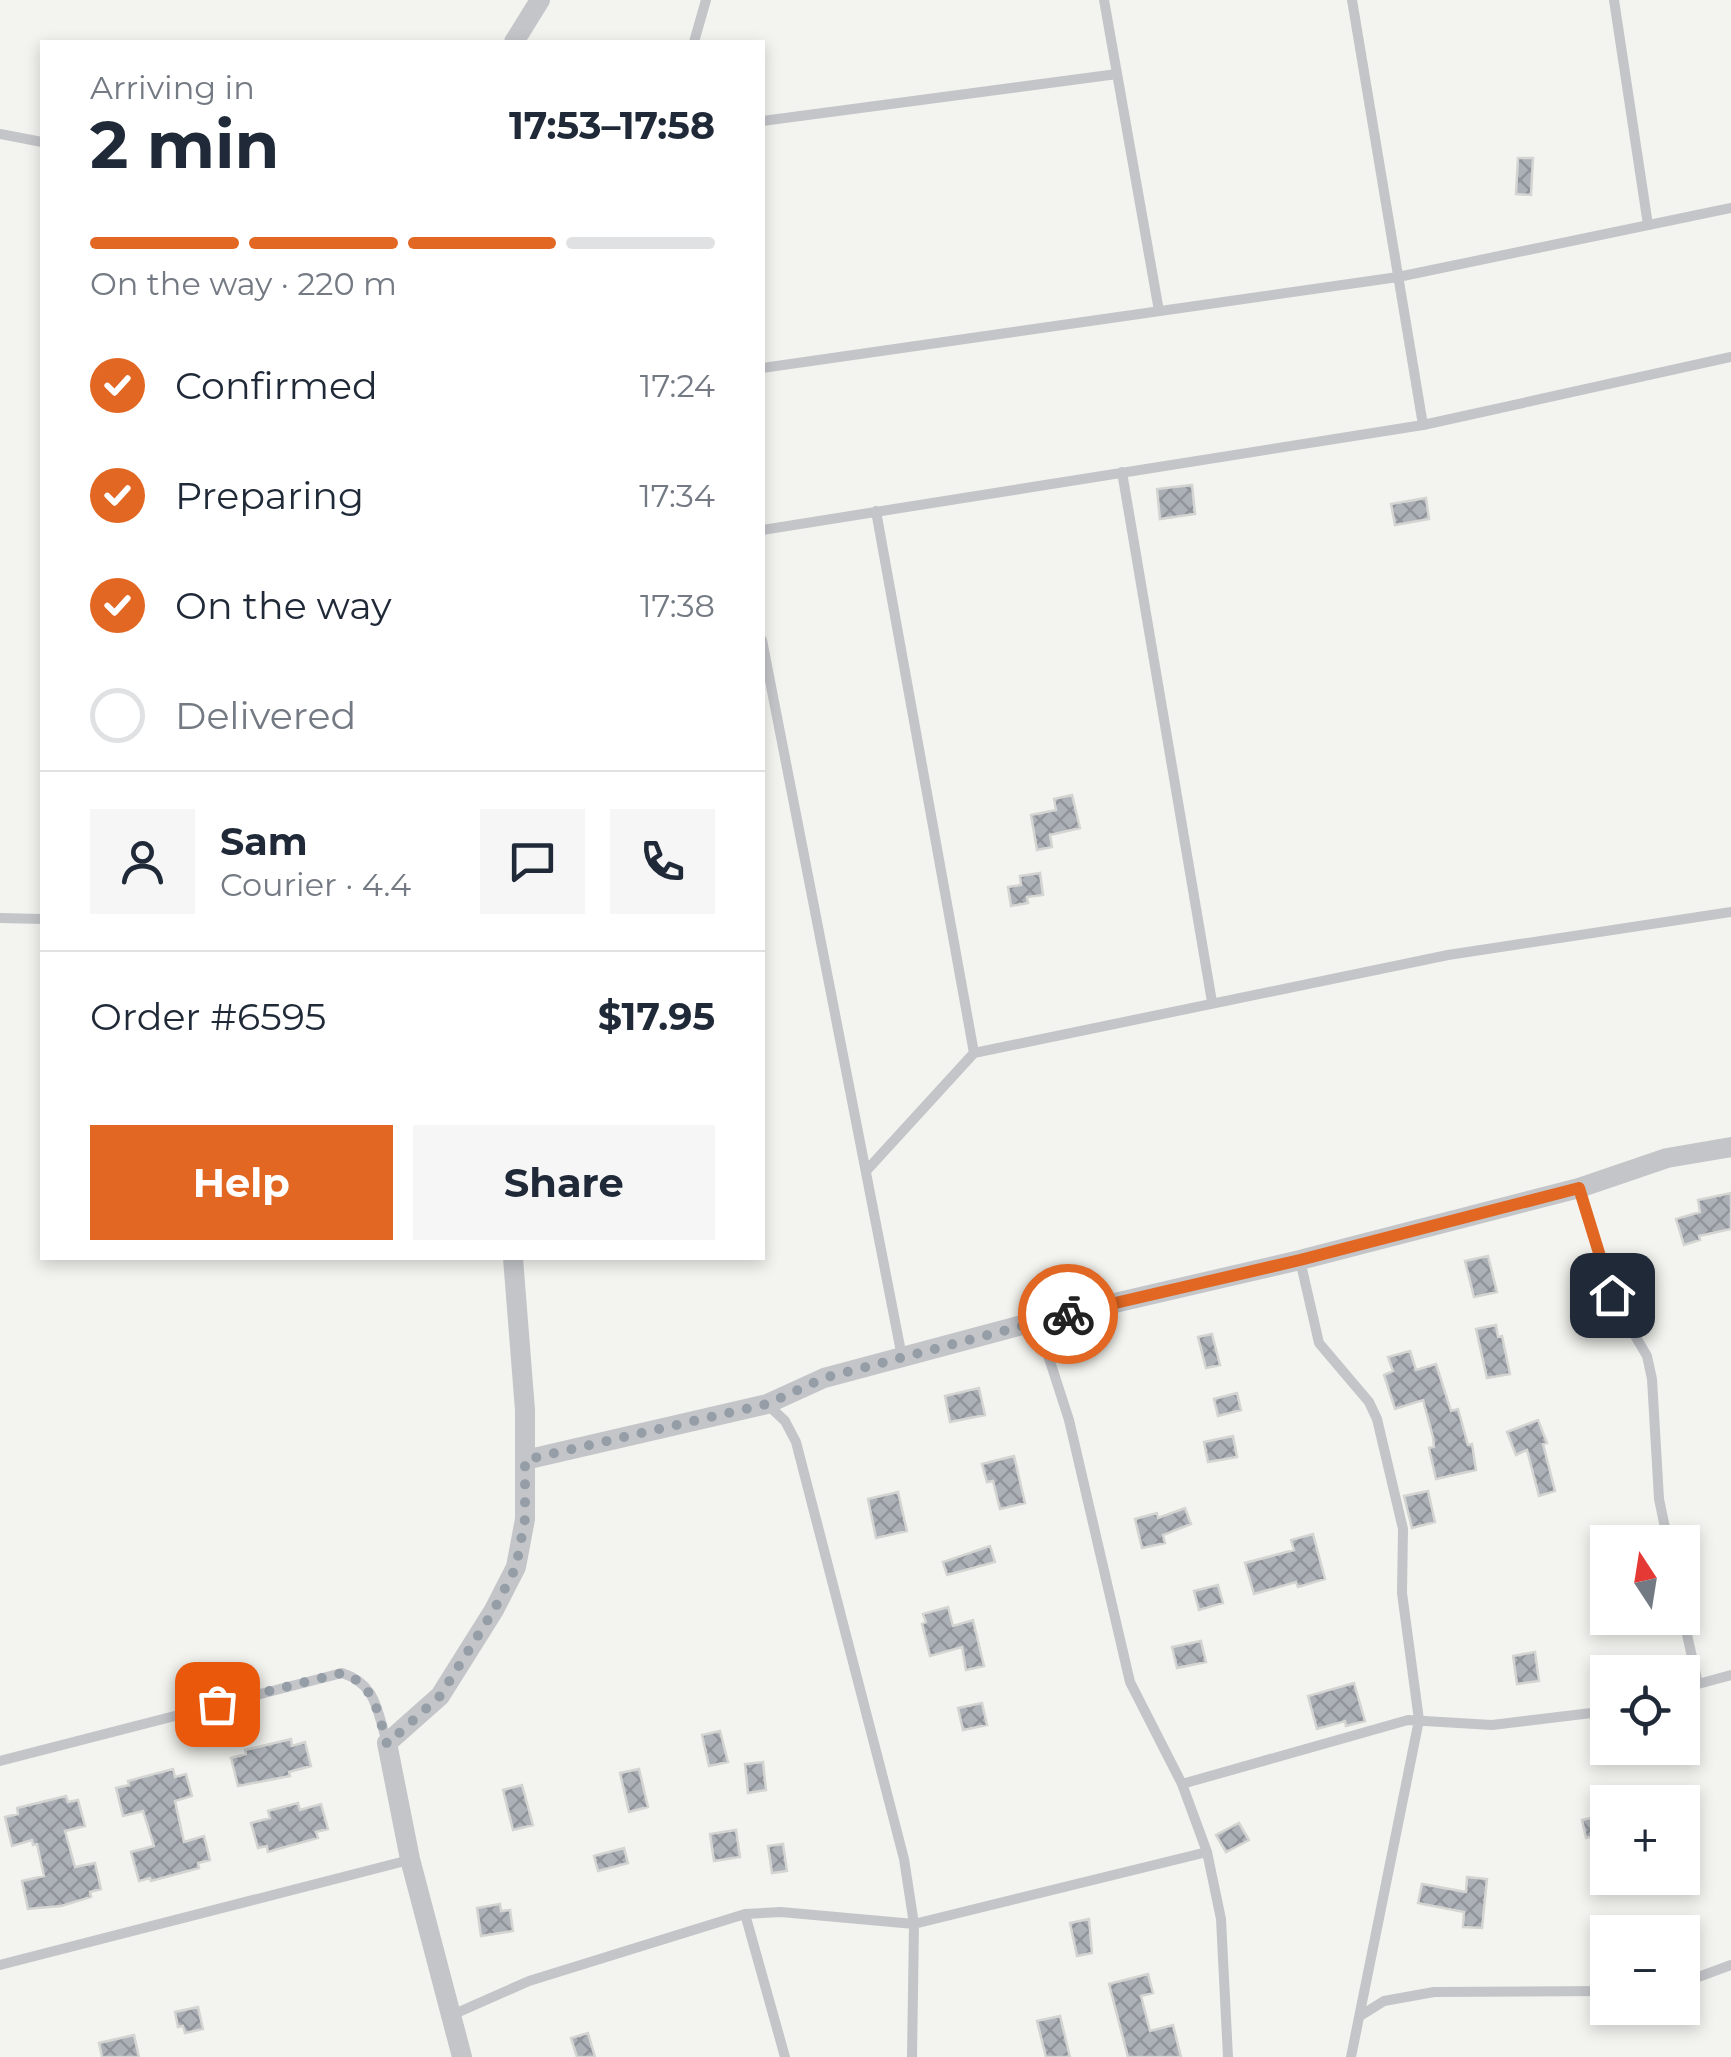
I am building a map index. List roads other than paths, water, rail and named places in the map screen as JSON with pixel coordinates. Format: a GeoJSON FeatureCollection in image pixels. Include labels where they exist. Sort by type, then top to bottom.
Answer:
{"type":"FeatureCollection","features":[{"type":"Feature","properties":{"kind":"street"},"geometry":{"type":"LineString","coordinates":[[515,40],[540,0]]}},
{"type":"Feature","properties":{"kind":"street"},"geometry":{"type":"LineString","coordinates":[[525,1460],[767,1404],[824,1378],[1037,1321],[1300,1260],[1579,1188],[1667,1158],[1731,1147]]}},
{"type":"Feature","properties":{"kind":"street"},"geometry":{"type":"LineString","coordinates":[[462,2057],[410,1859],[387,1744],[440,1696],[516,1567],[525,1519],[525,1410],[513,1260]]}},
{"type":"Feature","properties":{"kind":"lane"},"geometry":{"type":"LineString","coordinates":[[695,40],[706,0]]}},
{"type":"Feature","properties":{"kind":"lane"},"geometry":{"type":"LineString","coordinates":[[1104,0],[1159,311]]}},
{"type":"Feature","properties":{"kind":"lane"},"geometry":{"type":"LineString","coordinates":[[1352,0],[1423,426]]}},
{"type":"Feature","properties":{"kind":"lane"},"geometry":{"type":"LineString","coordinates":[[1614,0],[1648,225]]}},
{"type":"Feature","properties":{"kind":"lane"},"geometry":{"type":"LineString","coordinates":[[765,122],[1118,74]]}},
{"type":"Feature","properties":{"kind":"lane"},"geometry":{"type":"LineString","coordinates":[[0,134],[40,142]]}},
{"type":"Feature","properties":{"kind":"lane"},"geometry":{"type":"LineString","coordinates":[[765,368],[1398,277],[1731,208]]}},
{"type":"Feature","properties":{"kind":"lane"},"geometry":{"type":"LineString","coordinates":[[765,530],[1423,426],[1731,357]]}},
{"type":"Feature","properties":{"kind":"lane"},"geometry":{"type":"LineString","coordinates":[[1122,472],[1212,1002]]}},
{"type":"Feature","properties":{"kind":"lane"},"geometry":{"type":"LineString","coordinates":[[876,512],[974,1053]]}},
{"type":"Feature","properties":{"kind":"lane"},"geometry":{"type":"LineString","coordinates":[[765,655],[902,1357]]}},
{"type":"Feature","properties":{"kind":"lane"},"geometry":{"type":"LineString","coordinates":[[866,1170],[974,1053],[1448,955],[1731,912]]}},
{"type":"Feature","properties":{"kind":"lane"},"geometry":{"type":"LineString","coordinates":[[0,918],[40,919]]}},
{"type":"Feature","properties":{"kind":"lane"},"geometry":{"type":"LineString","coordinates":[[1579,1188],[1612,1295],[1647,1356],[1664,1525]]}},
{"type":"Feature","properties":{"kind":"lane"},"geometry":{"type":"LineString","coordinates":[[1300,1260],[1319,1343],[1360,1390],[1377,1419],[1404,1529],[1402,1593],[1419,1720],[1351,2057]]}},
{"type":"Feature","properties":{"kind":"lane"},"geometry":{"type":"LineString","coordinates":[[1037,1321],[1069,1420],[1130,1682],[1182,1784],[1207,1852],[1221,1919],[1228,2057]]}},
{"type":"Feature","properties":{"kind":"lane"},"geometry":{"type":"LineString","coordinates":[[767,1404],[784,1421],[796,1442],[904,1860],[914,1924],[912,2057]]}},
{"type":"Feature","properties":{"kind":"lane"},"geometry":{"type":"LineString","coordinates":[[0,1760],[342,1673],[354,1677],[371,1692],[387,1744]]}},
{"type":"Feature","properties":{"kind":"lane"},"geometry":{"type":"LineString","coordinates":[[1700,1683],[1731,1675]]}},
{"type":"Feature","properties":{"kind":"lane"},"geometry":{"type":"LineString","coordinates":[[1182,1784],[1398,1722],[1492,1726],[1590,1713]]}},
{"type":"Feature","properties":{"kind":"lane"},"geometry":{"type":"LineString","coordinates":[[451,2016],[530,1982],[745,1914],[782,1912],[914,1924],[1207,1852]]}},
{"type":"Feature","properties":{"kind":"lane"},"geometry":{"type":"LineString","coordinates":[[0,1965],[410,1859]]}},
{"type":"Feature","properties":{"kind":"lane"},"geometry":{"type":"LineString","coordinates":[[745,1914],[785,2057]]}},
{"type":"Feature","properties":{"kind":"lane"},"geometry":{"type":"LineString","coordinates":[[1700,1976],[1731,1965]]}},
{"type":"Feature","properties":{"kind":"lane"},"geometry":{"type":"LineString","coordinates":[[1360,2016],[1384,2001],[1434,1992],[1590,1991]]}}]}
